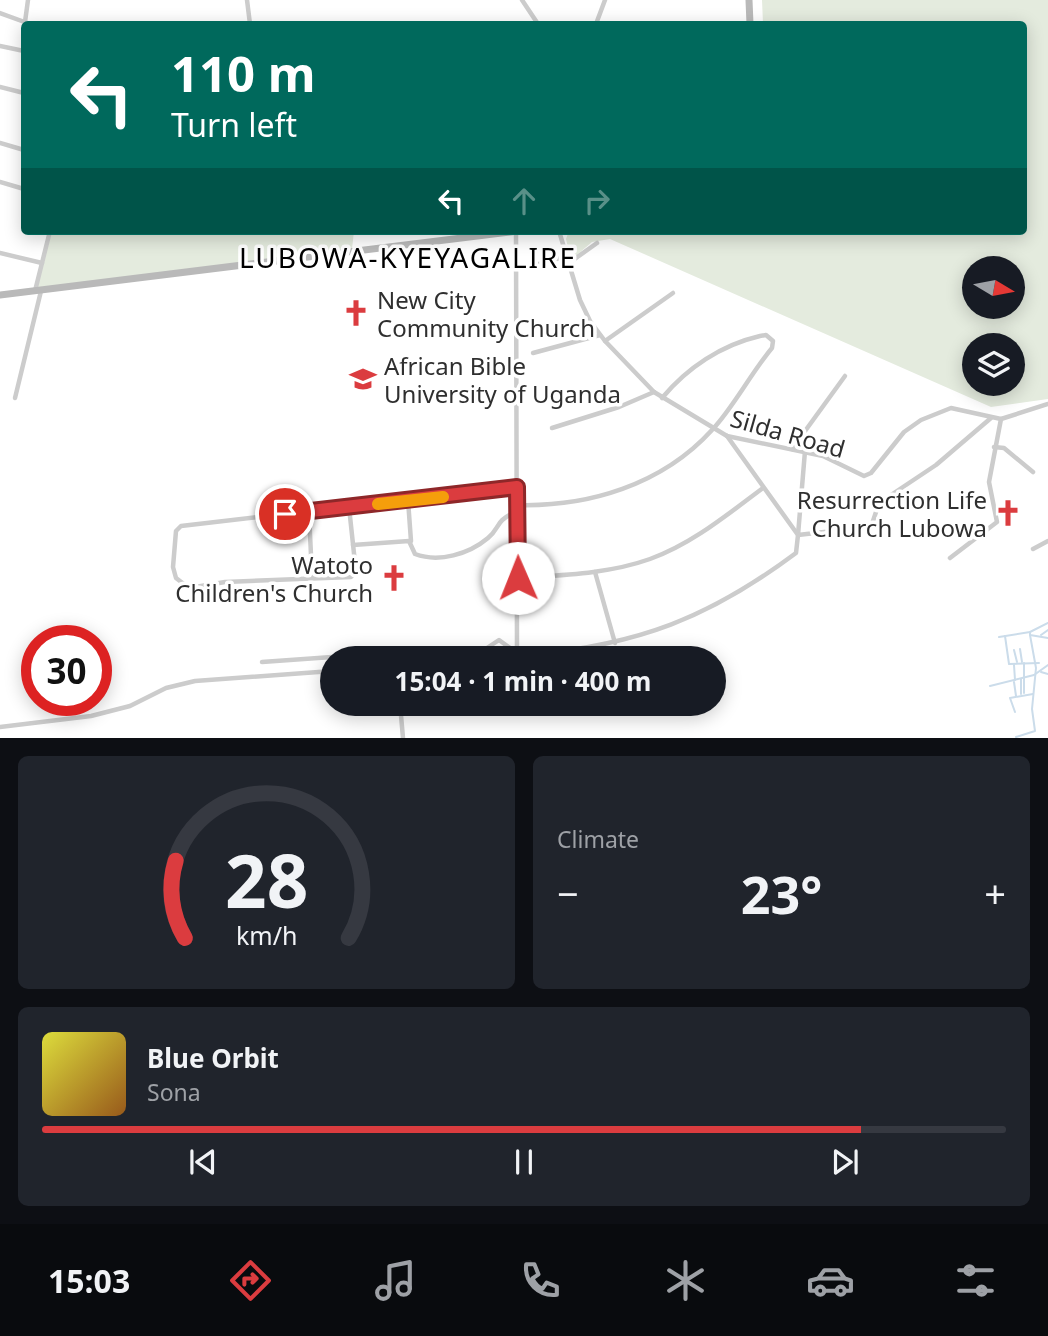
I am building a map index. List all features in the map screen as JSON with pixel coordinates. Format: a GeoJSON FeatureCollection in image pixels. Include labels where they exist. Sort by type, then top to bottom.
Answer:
{"type":"FeatureCollection","features":[{"type":"Feature","properties":{"kind":"street"},"geometry":{"type":"LineString","coordinates":[[28,0],[28,21]]}},
{"type":"Feature","properties":{"kind":"street"},"geometry":{"type":"LineString","coordinates":[[247,0],[250,21]]}},
{"type":"Feature","properties":{"kind":"street"},"geometry":{"type":"LineString","coordinates":[[522,0],[536,21]]}},
{"type":"Feature","properties":{"kind":"street"},"geometry":{"type":"LineString","coordinates":[[597,21],[605,0]]}},
{"type":"Feature","properties":{"kind":"street"},"geometry":{"type":"LineString","coordinates":[[749,0],[750,21]]}},
{"type":"Feature","properties":{"kind":"street"},"geometry":{"type":"LineString","coordinates":[[0,13],[22,21]]}},
{"type":"Feature","properties":{"kind":"street"},"geometry":{"type":"LineString","coordinates":[[0,46],[21,50]]}},
{"type":"Feature","properties":{"kind":"street"},"geometry":{"type":"LineString","coordinates":[[0,87],[21,92]]}},
{"type":"Feature","properties":{"kind":"street"},"geometry":{"type":"LineString","coordinates":[[0,143],[21,149]]}},
{"type":"Feature","properties":{"kind":"street"},"geometry":{"type":"LineString","coordinates":[[0,182],[21,187]]}},
{"type":"Feature","properties":{"kind":"street"},"geometry":{"type":"LineString","coordinates":[[15,398],[49,235]]}},
{"type":"Feature","properties":{"kind":"street"},"geometry":{"type":"LineString","coordinates":[[0,295],[485,235]]}},
{"type":"Feature","properties":{"kind":"street"},"geometry":{"type":"LineString","coordinates":[[517,235],[517,646]]}},
{"type":"Feature","properties":{"kind":"street","name":"Silda Road"},"geometry":{"type":"LineString","coordinates":[[560,235],[580,300],[600,335],[653,392],[727,436],[805,452],[838,462],[864,476],[871,473],[904,432],[920,420],[951,408],[1001,419],[1048,404]]}},
{"type":"Feature","properties":{"kind":"street"},"geometry":{"type":"LineString","coordinates":[[569,263],[597,243]]}},
{"type":"Feature","properties":{"kind":"street"},"geometry":{"type":"LineString","coordinates":[[0,253],[42,263]]}},
{"type":"Feature","properties":{"kind":"street"},"geometry":{"type":"LineString","coordinates":[[532,266],[567,256]]}},
{"type":"Feature","properties":{"kind":"street"},"geometry":{"type":"LineString","coordinates":[[605,341],[673,293]]}},
{"type":"Feature","properties":{"kind":"street"},"geometry":{"type":"LineString","coordinates":[[533,353],[600,335]]}},
{"type":"Feature","properties":{"kind":"street"},"geometry":{"type":"LineString","coordinates":[[517,505],[556,506],[600,498],[655,473],[713,429],[772,348],[770,337],[760,336],[744,340],[719,351],[677,381],[662,398]]}},
{"type":"Feature","properties":{"kind":"street"},"geometry":{"type":"LineString","coordinates":[[791,450],[845,376]]}},
{"type":"Feature","properties":{"kind":"street"},"geometry":{"type":"LineString","coordinates":[[552,428],[619,407],[653,392]]}},
{"type":"Feature","properties":{"kind":"street"},"geometry":{"type":"LineString","coordinates":[[799,535],[872,524],[879,503],[936,466],[991,418]]}},
{"type":"Feature","properties":{"kind":"street"},"geometry":{"type":"LineString","coordinates":[[950,558],[997,522],[989,482],[1001,419]]}},
{"type":"Feature","properties":{"kind":"street"},"geometry":{"type":"LineString","coordinates":[[727,436],[799,535]]}},
{"type":"Feature","properties":{"kind":"street"},"geometry":{"type":"LineString","coordinates":[[995,447],[1004,448],[1033,472]]}},
{"type":"Feature","properties":{"kind":"street"},"geometry":{"type":"LineString","coordinates":[[594,646],[615,643],[713,608],[796,553],[805,452]]}},
{"type":"Feature","properties":{"kind":"street"},"geometry":{"type":"LineString","coordinates":[[349,507],[354,575],[225,582],[195,589],[181,584],[173,566],[176,531],[181,526],[517,487]]}},
{"type":"Feature","properties":{"kind":"street"},"geometry":{"type":"LineString","coordinates":[[518,578],[595,572],[636,564],[672,549],[763,488]]}},
{"type":"Feature","properties":{"kind":"street"},"geometry":{"type":"LineString","coordinates":[[408,500],[411,542],[415,554],[421,556],[456,556],[490,537],[500,519],[515,512],[517,505]]}},
{"type":"Feature","properties":{"kind":"street"},"geometry":{"type":"LineString","coordinates":[[309,512],[312,577]]}},
{"type":"Feature","properties":{"kind":"street"},"geometry":{"type":"LineString","coordinates":[[1033,549],[1048,541]]}},
{"type":"Feature","properties":{"kind":"street"},"geometry":{"type":"LineString","coordinates":[[353,545],[411,542]]}},
{"type":"Feature","properties":{"kind":"street"},"geometry":{"type":"LineString","coordinates":[[595,572],[615,643]]}},
{"type":"Feature","properties":{"kind":"street"},"geometry":{"type":"LineString","coordinates":[[490,646],[499,640],[507,646]]}},
{"type":"Feature","properties":{"kind":"street"},"geometry":{"type":"LineString","coordinates":[[262,662],[320,658]]}},
{"type":"Feature","properties":{"kind":"street"},"geometry":{"type":"LineString","coordinates":[[0,727],[92,716],[130,706],[166,688],[195,681],[320,672]]}},
{"type":"Feature","properties":{"kind":"street"},"geometry":{"type":"LineString","coordinates":[[401,716],[403,737]]}},
{"type":"Feature","properties":{"kind":"shaded area"},"geometry":{"type":"Polygon","coordinates":[[[762,0],[1048,0],[1048,399],[991,407],[966,396],[1025,396],[1025,333],[962,333],[962,394],[610,239],[592,242],[571,260],[568,235],[1027,235],[1027,21],[763,21],[762,0]]]}},
{"type":"Feature","properties":{"kind":"shaded area"},"geometry":{"type":"Polygon","coordinates":[[[51,235],[354,235],[352,249],[37,288],[51,235]]]}},
{"type":"Feature","properties":{"kind":"waterway"},"geometry":{"type":"LineString","coordinates":[[999,637],[1030,632],[1048,623]]}},
{"type":"Feature","properties":{"kind":"waterway"},"geometry":{"type":"LineString","coordinates":[[1041,635],[1048,630]]}},
{"type":"Feature","properties":{"kind":"waterway"},"geometry":{"type":"LineString","coordinates":[[1030,632],[1030,635],[1048,638]]}},
{"type":"Feature","properties":{"kind":"waterway"},"geometry":{"type":"LineString","coordinates":[[1016,737],[1035,731],[1032,709],[1036,668],[1030,635]]}},
{"type":"Feature","properties":{"kind":"waterway"},"geometry":{"type":"LineString","coordinates":[[1005,636],[1009,664],[1039,663]]}},
{"type":"Feature","properties":{"kind":"waterway"},"geometry":{"type":"LineString","coordinates":[[1020,649],[1022,662]]}},
{"type":"Feature","properties":{"kind":"waterway"},"geometry":{"type":"LineString","coordinates":[[1014,650],[1017,662]]}},
{"type":"Feature","properties":{"kind":"waterway"},"geometry":{"type":"LineString","coordinates":[[1024,663],[1024,693]]}},
{"type":"Feature","properties":{"kind":"waterway"},"geometry":{"type":"LineString","coordinates":[[1014,665],[1015,680]]}},
{"type":"Feature","properties":{"kind":"waterway"},"geometry":{"type":"LineString","coordinates":[[990,686],[1034,675],[1048,665]]}},
{"type":"Feature","properties":{"kind":"waterway"},"geometry":{"type":"LineString","coordinates":[[1041,672],[1048,674]]}},
{"type":"Feature","properties":{"kind":"waterway"},"geometry":{"type":"LineString","coordinates":[[1021,679],[1021,694]]}},
{"type":"Feature","properties":{"kind":"waterway"},"geometry":{"type":"LineString","coordinates":[[1014,682],[1016,696]]}},
{"type":"Feature","properties":{"kind":"waterway"},"geometry":{"type":"LineString","coordinates":[[1015,712],[1010,698],[1033,694]]}},
{"type":"Feature","properties":{"kind":"slow traffic"},"geometry":{"type":"LineString","coordinates":[[378,504],[443,497]]}},
{"type":"Feature","properties":{"kind":"place","name":"New City Community Church"},"geometry":{"type":"Point","coordinates":[356,313]}},
{"type":"Feature","properties":{"kind":"place","name":"African Bible University of Uganda"},"geometry":{"type":"Point","coordinates":[363,379]}},
{"type":"Feature","properties":{"kind":"place","name":"Resurrection Life Church Lubowa"},"geometry":{"type":"Point","coordinates":[1008,513]}},
{"type":"Feature","properties":{"kind":"place","name":"Watoto Children's Church"},"geometry":{"type":"Point","coordinates":[394,578]}},
{"type":"Feature","properties":{"kind":"district","name":"LUBOWA-KYEYAGALIRE"},"geometry":{"type":"Point","coordinates":[408,257]}},
{"type":"Feature","properties":{"kind":"route"},"geometry":{"type":"LineString","coordinates":[[285,514],[511,490],[517,487],[518,578]]}}]}
